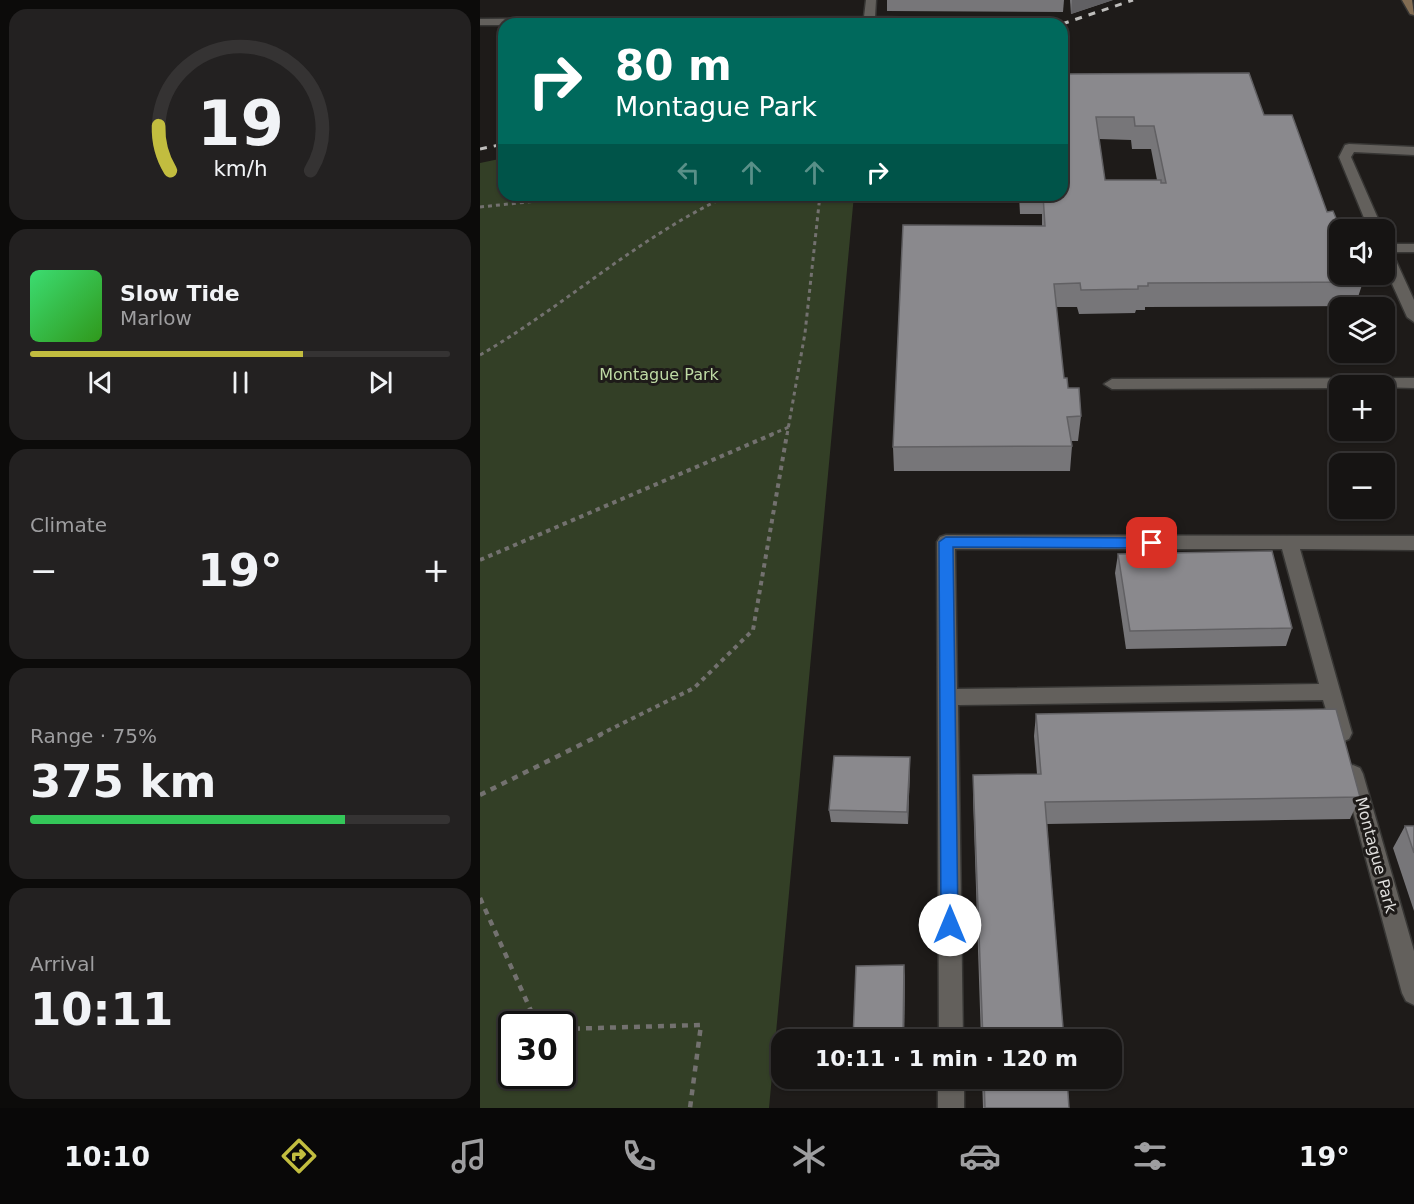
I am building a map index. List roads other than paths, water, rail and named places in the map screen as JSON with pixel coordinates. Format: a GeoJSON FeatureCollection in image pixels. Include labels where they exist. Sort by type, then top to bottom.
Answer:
{"type":"FeatureCollection","features":[{"type":"Feature","properties":{"kind":"main road"},"geometry":{"type":"LineString","coordinates":[[1407,0],[1414,12]]}},
{"type":"Feature","properties":{"kind":"street"},"geometry":{"type":"LineString","coordinates":[[869,18],[871,0]]}},
{"type":"Feature","properties":{"kind":"street"},"geometry":{"type":"LineString","coordinates":[[480,22],[498,22]]}},
{"type":"Feature","properties":{"kind":"street"},"geometry":{"type":"LineString","coordinates":[[1371,219],[1345,157],[1349,148],[1414,151]]}},
{"type":"Feature","properties":{"kind":"street"},"geometry":{"type":"LineString","coordinates":[[1395,249],[1414,248]]}},
{"type":"Feature","properties":{"kind":"street"},"geometry":{"type":"LineString","coordinates":[[1395,274],[1414,317]]}},
{"type":"Feature","properties":{"kind":"street"},"geometry":{"type":"LineString","coordinates":[[1112,384],[1414,383]]}},
{"type":"Feature","properties":{"kind":"street"},"geometry":{"type":"LineString","coordinates":[[951,1029],[946,542],[1414,543]]}},
{"type":"Feature","properties":{"kind":"street","name":"Montague Park"},"geometry":{"type":"LineString","coordinates":[[1290,544],[1414,993]]}},
{"type":"Feature","properties":{"kind":"street"},"geometry":{"type":"LineString","coordinates":[[947,697],[1331,692]]}},
{"type":"Feature","properties":{"kind":"street"},"geometry":{"type":"LineString","coordinates":[[951,1089],[951,1108]]}},
{"type":"Feature","properties":{"kind":"railway"},"geometry":{"type":"LineString","coordinates":[[1068,22],[1133,0]]}},
{"type":"Feature","properties":{"kind":"railway"},"geometry":{"type":"LineString","coordinates":[[480,149],[498,145]]}}]}
